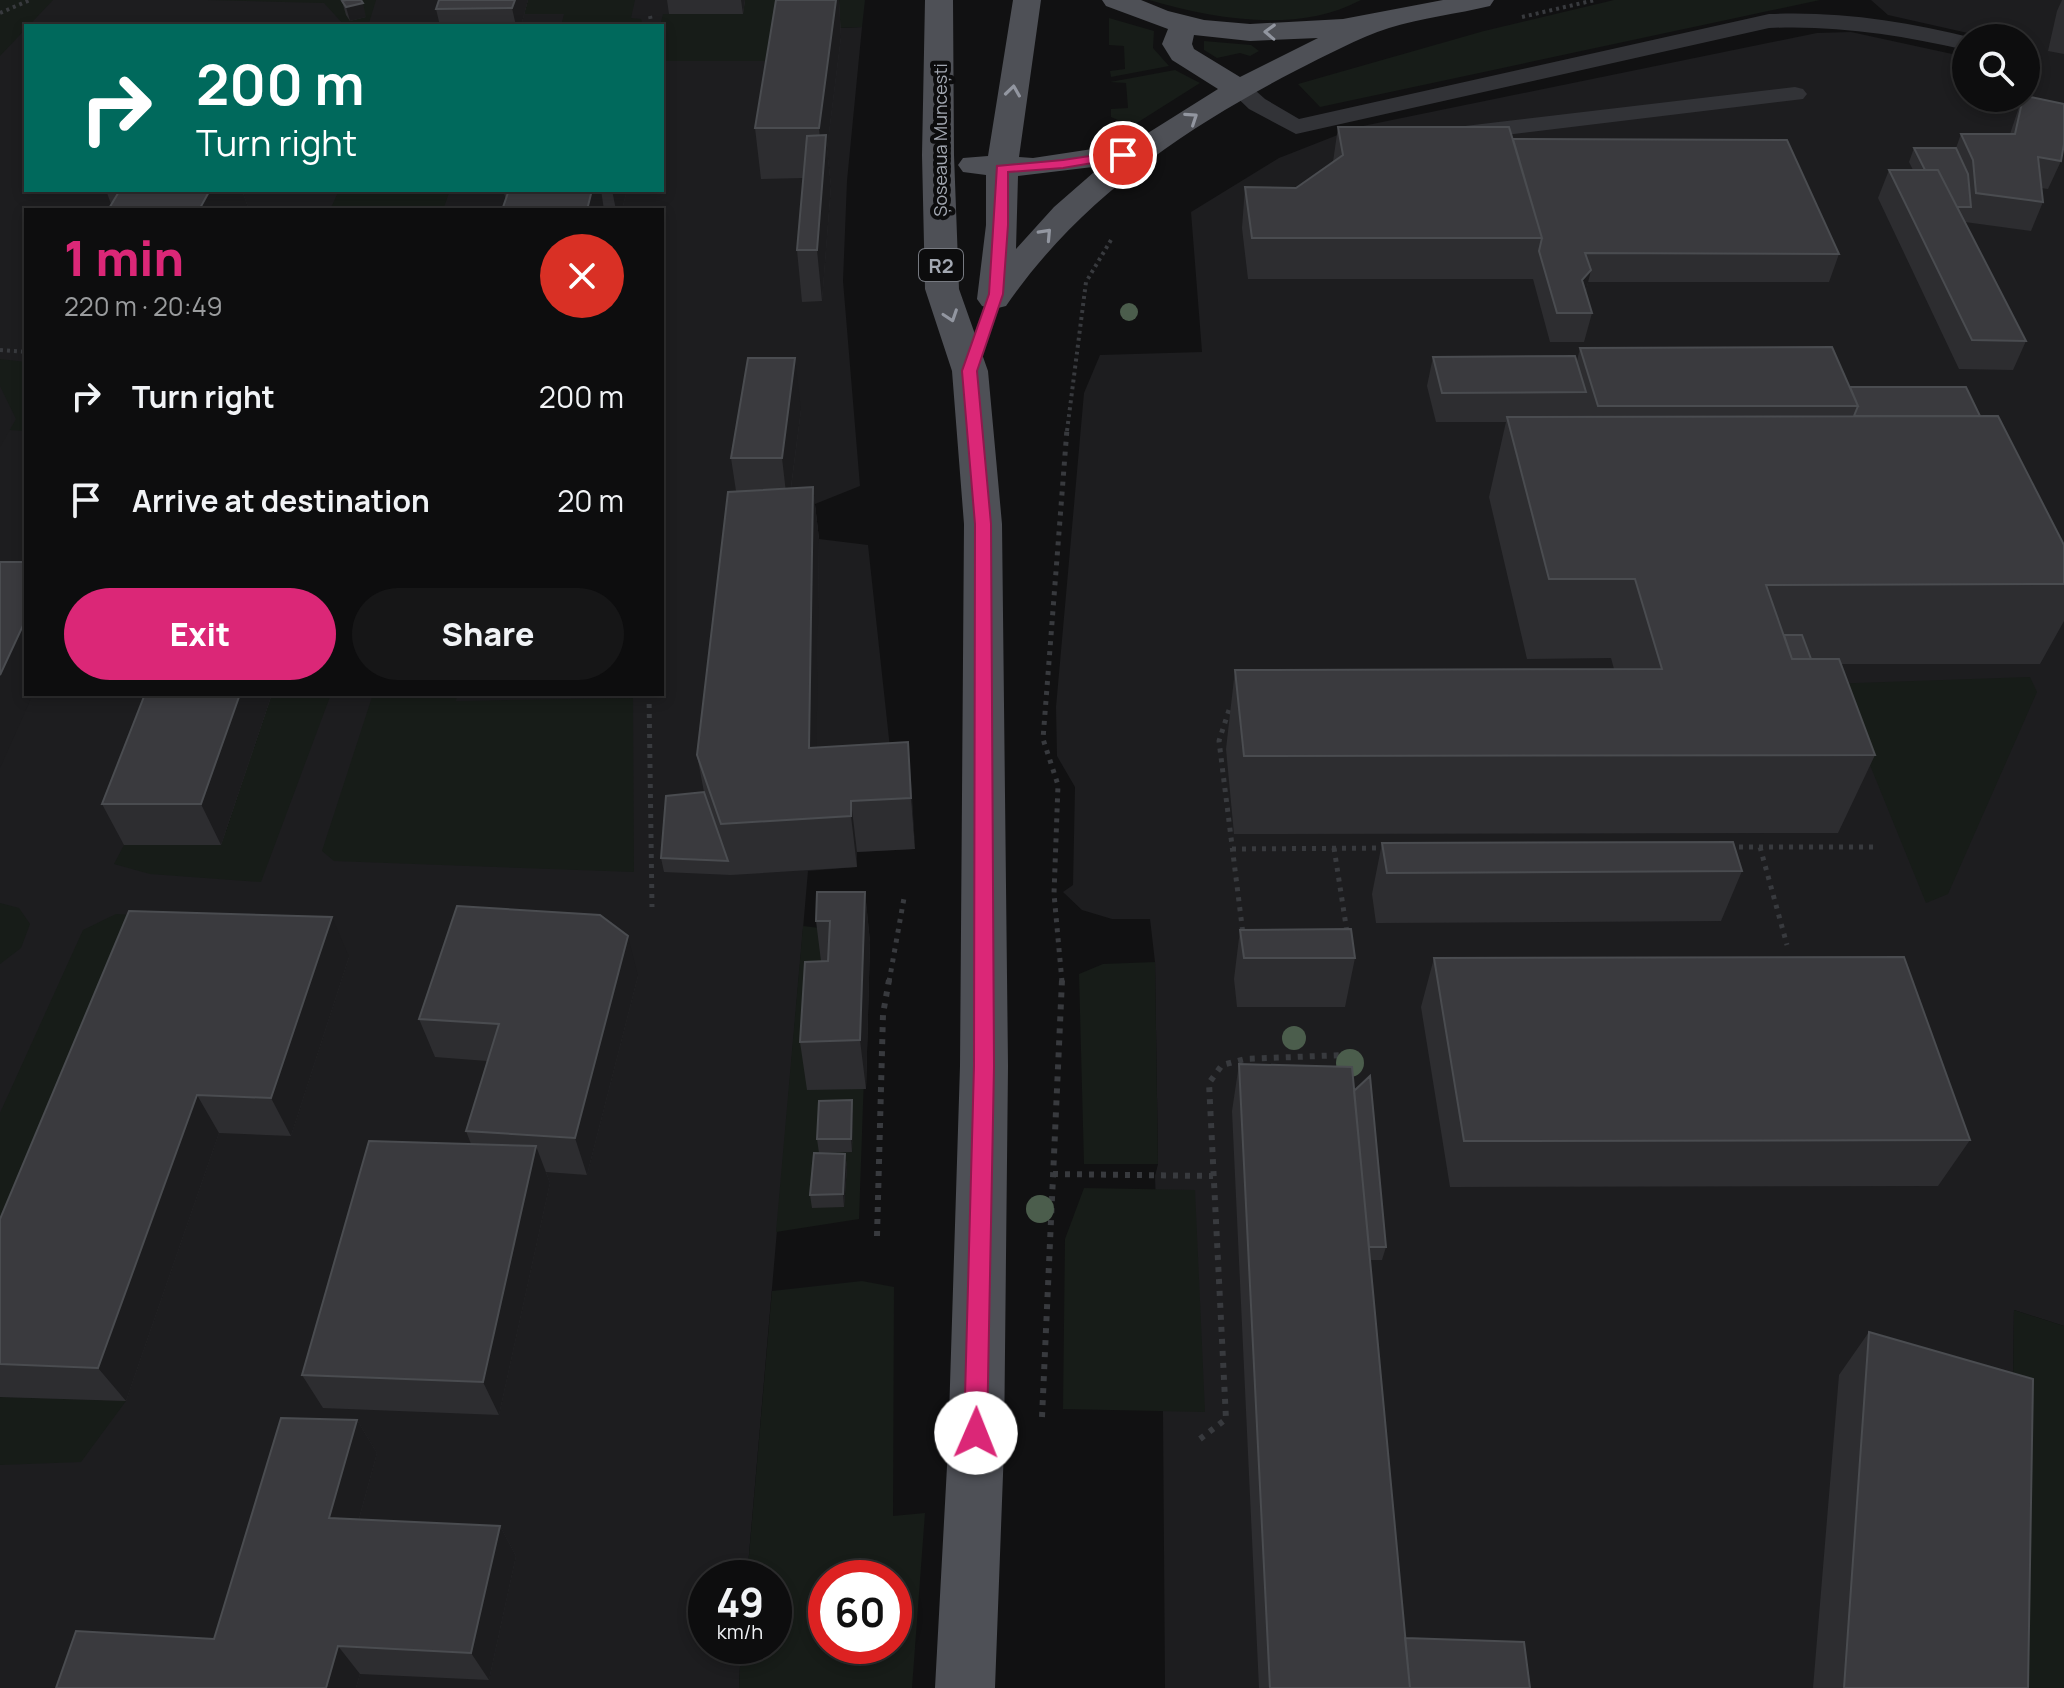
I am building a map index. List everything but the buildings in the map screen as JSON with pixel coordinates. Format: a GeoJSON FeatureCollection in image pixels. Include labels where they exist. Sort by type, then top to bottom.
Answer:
{"type":"FeatureCollection","features":[{"type":"Feature","properties":{"kind":"main road","name":"Șoseaua Muncești"},"geometry":{"type":"LineString","coordinates":[[939,0],[938,155],[942,289],[970,371],[983,524],[984,1052],[976,1448],[965,1688]]}},
{"type":"Feature","properties":{"kind":"main road","name":"Șoseaua Muncești"},"geometry":{"type":"LineString","coordinates":[[970,371],[996,294],[1002,225],[1002,168],[1027,0]]}},
{"type":"Feature","properties":{"kind":"main road"},"geometry":{"type":"LineString","coordinates":[[1116,0],[1153,16],[1187,25],[1285,32],[1375,24],[1480,0]]}},
{"type":"Feature","properties":{"kind":"main road"},"geometry":{"type":"LineString","coordinates":[[996,294],[1046,234],[1091,191],[1146,150],[1239,88],[1320,47],[1375,24]]}},
{"type":"Feature","properties":{"kind":"main road"},"geometry":{"type":"LineString","coordinates":[[1187,25],[1179,34],[1177,44],[1182,54],[1239,88]]}},
{"type":"Feature","properties":{"kind":"main road"},"geometry":{"type":"LineString","coordinates":[[938,155],[971,165],[1002,168],[1063,164],[1146,150]]}},
{"type":"Feature","properties":{"kind":"lane"},"geometry":{"type":"LineString","coordinates":[[1296,127],[1769,21],[1860,22],[1952,40]]}},
{"type":"Feature","properties":{"kind":"lane"},"geometry":{"type":"LineString","coordinates":[[1239,88],[1257,104],[1296,127],[1337,138]]}},
{"type":"Feature","properties":{"kind":"lane"},"geometry":{"type":"LineString","coordinates":[[1435,136],[1795,94]]}},
{"type":"Feature","properties":{"kind":"path"},"geometry":{"type":"LineString","coordinates":[[0,13],[30,0]]}},
{"type":"Feature","properties":{"kind":"path"},"geometry":{"type":"LineString","coordinates":[[1509,20],[1595,0]]}},
{"type":"Feature","properties":{"kind":"path"},"geometry":{"type":"LineString","coordinates":[[650,16],[652,24]]}},
{"type":"Feature","properties":{"kind":"path"},"geometry":{"type":"LineString","coordinates":[[1042,1419],[1063,993],[1054,894],[1058,785],[1043,739],[1069,402],[1086,282],[1114,236]]}},
{"type":"Feature","properties":{"kind":"path"},"geometry":{"type":"LineString","coordinates":[[0,350],[24,352]]}},
{"type":"Feature","properties":{"kind":"path"},"geometry":{"type":"LineString","coordinates":[[649,696],[652,907]]}},
{"type":"Feature","properties":{"kind":"path"},"geometry":{"type":"LineString","coordinates":[[1229,710],[1219,741],[1244,941]]}},
{"type":"Feature","properties":{"kind":"path"},"geometry":{"type":"LineString","coordinates":[[1728,847],[1874,847]]}},
{"type":"Feature","properties":{"kind":"path"},"geometry":{"type":"LineString","coordinates":[[1760,847],[1787,945]]}},
{"type":"Feature","properties":{"kind":"path"},"geometry":{"type":"LineString","coordinates":[[1334,848],[1348,941]]}},
{"type":"Feature","properties":{"kind":"path"},"geometry":{"type":"LineString","coordinates":[[1232,849],[1397,848]]}},
{"type":"Feature","properties":{"kind":"path"},"geometry":{"type":"LineString","coordinates":[[877,1236],[883,1014],[904,898]]}},
{"type":"Feature","properties":{"kind":"path"},"geometry":{"type":"LineString","coordinates":[[1200,1439],[1226,1419],[1209,1083],[1222,1065],[1245,1059],[1343,1055]]}},
{"type":"Feature","properties":{"kind":"path"},"geometry":{"type":"LineString","coordinates":[[1053,1174],[1213,1176]]}},
{"type":"Feature","properties":{"kind":"shaded area"},"geometry":{"type":"Polygon","coordinates":[[[0,0],[789,0],[810,29],[862,27],[847,181],[843,281],[860,486],[800,510],[736,544],[819,539],[868,545],[895,794],[915,849],[857,852],[857,867],[808,871],[749,1560],[688,1560],[688,1664],[740,1664],[739,1688],[0,1688],[0,0]]]}},
{"type":"Feature","properties":{"kind":"shaded area"},"geometry":{"type":"Polygon","coordinates":[[[0,0],[53,0],[30,24],[24,24],[24,31],[0,56],[0,0]]]}},
{"type":"Feature","properties":{"kind":"shaded area"},"geometry":{"type":"Polygon","coordinates":[[[207,0],[376,0],[369,24],[343,24],[324,3],[207,0]]]}},
{"type":"Feature","properties":{"kind":"shaded area"},"geometry":{"type":"Polygon","coordinates":[[[528,0],[635,0],[631,18],[641,19],[642,24],[562,24],[564,14],[524,14],[528,0]]]}},
{"type":"Feature","properties":{"kind":"shaded area"},"geometry":{"type":"Polygon","coordinates":[[[745,0],[865,0],[862,27],[810,29],[780,61],[664,61],[664,24],[660,24],[663,14],[743,14],[745,0]]]}},
{"type":"Feature","properties":{"kind":"shaded area"},"geometry":{"type":"Polygon","coordinates":[[[1149,0],[1361,0],[1336,11],[1310,17],[1256,20],[1201,13],[1149,0]]]}},
{"type":"Feature","properties":{"kind":"shaded area"},"geometry":{"type":"Polygon","coordinates":[[[1614,0],[1820,0],[1320,107],[1298,84],[1484,31],[1614,0]]]}},
{"type":"Feature","properties":{"kind":"shaded area"},"geometry":{"type":"Polygon","coordinates":[[[1871,0],[2064,0],[2064,1326],[2014,1310],[2009,1688],[1165,1688],[1163,1412],[1155,1176],[1158,1164],[1155,962],[1150,919],[1112,919],[1082,910],[1063,892],[1073,885],[1075,787],[1057,756],[1056,707],[1084,393],[1100,355],[1202,352],[1191,212],[1279,158],[1358,127],[1817,33],[1851,32],[1952,54],[1952,112],[2040,112],[2040,24],[1952,24],[1952,29],[1888,15],[1871,0]]]}},
{"type":"Feature","properties":{"kind":"shaded area"},"geometry":{"type":"Polygon","coordinates":[[[1109,18],[1154,31],[1153,48],[1169,66],[1111,77],[1110,71],[1125,69],[1124,46],[1109,45],[1109,18]]]}},
{"type":"Feature","properties":{"kind":"shaded area"},"geometry":{"type":"Polygon","coordinates":[[[1204,41],[1251,45],[1259,51],[1250,56],[1240,53],[1217,58],[1204,50],[1204,41]]]}},
{"type":"Feature","properties":{"kind":"shaded area"},"geometry":{"type":"Polygon","coordinates":[[[1175,70],[1200,83],[1132,126],[1111,117],[1111,109],[1128,108],[1126,83],[1110,82],[1175,70]]]}},
{"type":"Feature","properties":{"kind":"shaded area"},"geometry":{"type":"Polygon","coordinates":[[[338,192],[449,192],[444,208],[331,208],[338,192]]]}},
{"type":"Feature","properties":{"kind":"shaded area"},"geometry":{"type":"Polygon","coordinates":[[[0,359],[24,362],[24,431],[9,430],[0,418],[0,359]]]}},
{"type":"Feature","properties":{"kind":"shaded area"},"geometry":{"type":"Polygon","coordinates":[[[2030,677],[2037,692],[1948,894],[1926,903],[1859,738],[1798,685],[2030,677]]]}},
{"type":"Feature","properties":{"kind":"shaded area"},"geometry":{"type":"Polygon","coordinates":[[[271,696],[330,696],[261,882],[150,874],[114,864],[124,845],[221,845],[271,696]]]}},
{"type":"Feature","properties":{"kind":"shaded area"},"geometry":{"type":"Polygon","coordinates":[[[372,696],[457,696],[456,701],[633,698],[634,872],[334,861],[322,851],[372,696]]]}},
{"type":"Feature","properties":{"kind":"shaded area"},"geometry":{"type":"Polygon","coordinates":[[[0,903],[19,908],[30,924],[21,948],[0,964],[0,903]]]}},
{"type":"Feature","properties":{"kind":"shaded area"},"geometry":{"type":"Polygon","coordinates":[[[116,914],[226,921],[0,1326],[0,1113],[83,930],[116,914]]]}},
{"type":"Feature","properties":{"kind":"shaded area"},"geometry":{"type":"Polygon","coordinates":[[[803,926],[869,934],[859,1219],[776,1232],[803,926]]]}},
{"type":"Feature","properties":{"kind":"shaded area"},"geometry":{"type":"Polygon","coordinates":[[[1155,962],[1158,1164],[1084,1164],[1079,974],[1103,964],[1155,962]]]}},
{"type":"Feature","properties":{"kind":"shaded area"},"geometry":{"type":"Polygon","coordinates":[[[1084,1188],[1195,1190],[1205,1412],[1063,1409],[1065,1239],[1084,1188]]]}},
{"type":"Feature","properties":{"kind":"shaded area"},"geometry":{"type":"Polygon","coordinates":[[[862,1281],[894,1287],[893,1516],[925,1513],[912,1688],[739,1688],[740,1664],[792,1664],[792,1560],[749,1560],[772,1291],[862,1281]]]}},
{"type":"Feature","properties":{"kind":"shaded area"},"geometry":{"type":"Polygon","coordinates":[[[2014,1310],[2064,1326],[2064,1688],[2009,1688],[2014,1310]]]}},
{"type":"Feature","properties":{"kind":"shaded area"},"geometry":{"type":"Polygon","coordinates":[[[0,1397],[126,1401],[81,1462],[0,1465],[0,1397]]]}},
{"type":"Feature","properties":{"kind":"route"},"geometry":{"type":"LineString","coordinates":[[976,1433],[984,1066],[983,524],[970,371],[996,294],[1002,225],[1002,168],[1063,164],[1123,155]]}}]}
